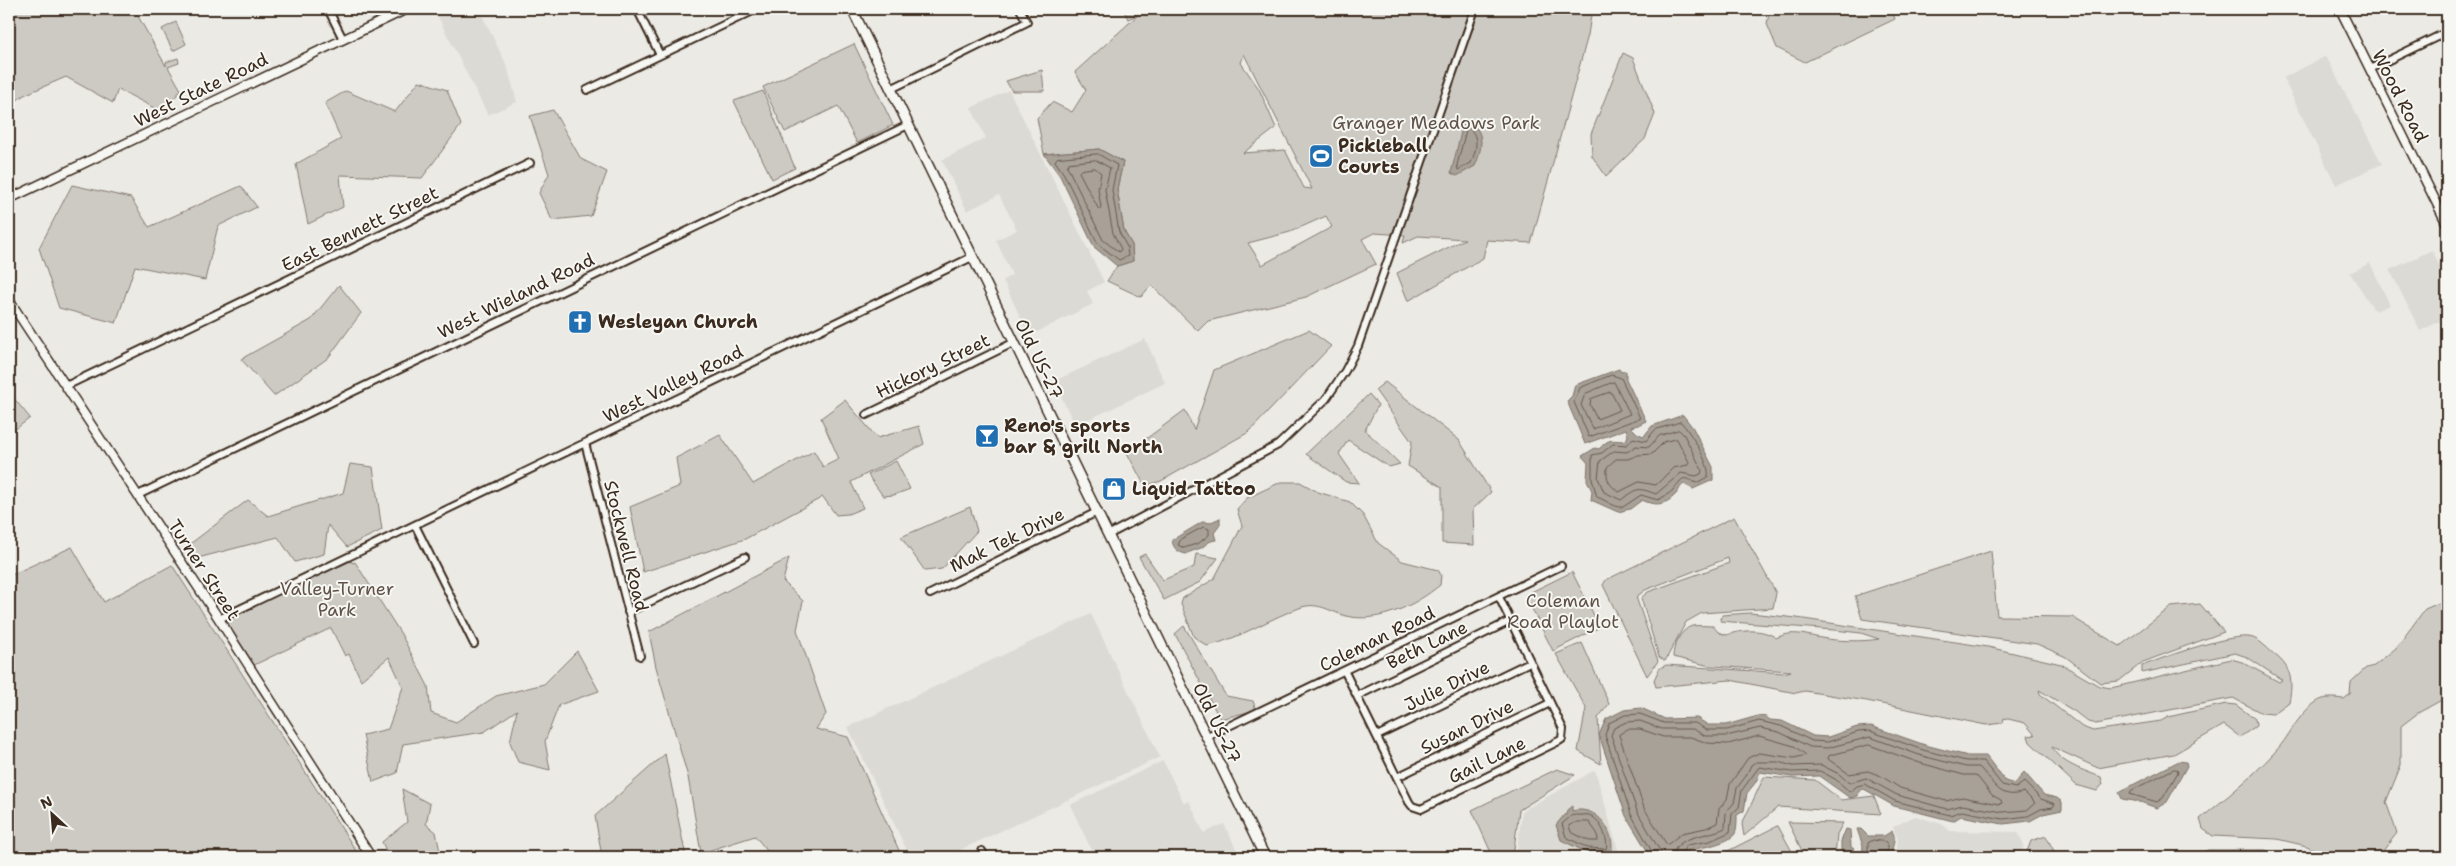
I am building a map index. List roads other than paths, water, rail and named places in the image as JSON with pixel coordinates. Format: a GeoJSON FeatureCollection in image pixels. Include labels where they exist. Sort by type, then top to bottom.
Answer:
{"type":"FeatureCollection","features":[{"type":"Feature","properties":{"kind":"main road","name":"Old US-27"},"geometry":{"type":"LineString","coordinates":[[852,9],[1265,857]]}},
{"type":"Feature","properties":{"kind":"street"},"geometry":{"type":"LineString","coordinates":[[328,9],[343,39]]}},
{"type":"Feature","properties":{"kind":"street","name":"West State Road"},"geometry":{"type":"LineString","coordinates":[[9,199],[407,9]]}},
{"type":"Feature","properties":{"kind":"street"},"geometry":{"type":"LineString","coordinates":[[637,9],[660,55]]}},
{"type":"Feature","properties":{"kind":"street"},"geometry":{"type":"LineString","coordinates":[[587,90],[757,9]]}},
{"type":"Feature","properties":{"kind":"street"},"geometry":{"type":"LineString","coordinates":[[891,89],[1027,22],[1020,9]]}},
{"type":"Feature","properties":{"kind":"street"},"geometry":{"type":"LineString","coordinates":[[1108,535],[1278,446],[1326,399],[1358,346],[1475,9]]}},
{"type":"Feature","properties":{"kind":"street","name":"Wood Road"},"geometry":{"type":"LineString","coordinates":[[2340,9],[2447,224]]}},
{"type":"Feature","properties":{"kind":"street"},"geometry":{"type":"LineString","coordinates":[[2370,69],[2447,32]]}},
{"type":"Feature","properties":{"kind":"street","name":"West Wieland Road"},"geometry":{"type":"LineString","coordinates":[[138,495],[908,124]]}},
{"type":"Feature","properties":{"kind":"street","name":"East Bennett Street"},"geometry":{"type":"LineString","coordinates":[[66,386],[530,164]]}},
{"type":"Feature","properties":{"kind":"street","name":"West Valley Road"},"geometry":{"type":"LineString","coordinates":[[219,620],[972,257]]}},
{"type":"Feature","properties":{"kind":"street","name":"Turner Street"},"geometry":{"type":"LineString","coordinates":[[9,300],[138,495],[371,857]]}},
{"type":"Feature","properties":{"kind":"street","name":"Hickory Street"},"geometry":{"type":"LineString","coordinates":[[866,415],[1013,343]]}},
{"type":"Feature","properties":{"kind":"street","name":"Stockwell Road"},"geometry":{"type":"LineString","coordinates":[[585,443],[640,656]]}},
{"type":"Feature","properties":{"kind":"street","name":"Mak Tek Drive"},"geometry":{"type":"LineString","coordinates":[[930,594],[1097,512]]}},
{"type":"Feature","properties":{"kind":"street"},"geometry":{"type":"LineString","coordinates":[[415,525],[474,644]]}},
{"type":"Feature","properties":{"kind":"street"},"geometry":{"type":"LineString","coordinates":[[628,612],[745,557]]}},
{"type":"Feature","properties":{"kind":"street","name":"Coleman Road"},"geometry":{"type":"LineString","coordinates":[[1206,737],[1345,672],[1561,566]]}},
{"type":"Feature","properties":{"kind":"street"},"geometry":{"type":"LineString","coordinates":[[1498,596],[1550,703]]}},
{"type":"Feature","properties":{"kind":"street","name":"Beth Lane"},"geometry":{"type":"LineString","coordinates":[[1357,696],[1510,621]]}},
{"type":"Feature","properties":{"kind":"street","name":"Julie Drive"},"geometry":{"type":"LineString","coordinates":[[1377,736],[1530,662]]}},
{"type":"Feature","properties":{"kind":"street"},"geometry":{"type":"LineString","coordinates":[[1345,672],[1397,777]]}},
{"type":"Feature","properties":{"kind":"street","name":"Gail Lane"},"geometry":{"type":"LineString","coordinates":[[1397,777],[1409,802],[1416,808],[1421,809],[1559,741],[1563,736],[1563,729],[1550,703]]}},
{"type":"Feature","properties":{"kind":"street","name":"Susan Drive"},"geometry":{"type":"LineString","coordinates":[[1397,777],[1550,703]]}},
{"type":"Feature","properties":{"kind":"water"},"geometry":{"type":"Polygon","coordinates":[[[1465,122],[1477,129],[1480,134],[1481,146],[1475,166],[1457,176],[1451,173],[1465,122]]]}},
{"type":"Feature","properties":{"kind":"water"},"geometry":{"type":"Polygon","coordinates":[[[1099,149],[1123,162],[1117,189],[1124,231],[1132,245],[1133,261],[1117,266],[1094,247],[1060,176],[1044,154],[1099,149]]]}},
{"type":"Feature","properties":{"kind":"water"},"geometry":{"type":"Polygon","coordinates":[[[1619,369],[1621,372],[1626,371],[1626,379],[1646,421],[1631,427],[1638,434],[1644,436],[1652,426],[1683,415],[1693,428],[1713,467],[1713,480],[1693,489],[1684,484],[1672,498],[1664,503],[1656,504],[1642,500],[1630,509],[1618,512],[1591,500],[1592,491],[1587,480],[1588,463],[1582,456],[1595,448],[1599,449],[1608,441],[1626,441],[1628,435],[1626,429],[1585,444],[1567,401],[1572,396],[1575,385],[1619,369]]]}},
{"type":"Feature","properties":{"kind":"water"},"geometry":{"type":"Polygon","coordinates":[[[1220,518],[1220,525],[1214,533],[1216,540],[1186,554],[1174,547],[1172,540],[1204,521],[1209,523],[1220,518]]]}},
{"type":"Feature","properties":{"kind":"water"},"geometry":{"type":"Polygon","coordinates":[[[1641,708],[1665,719],[1697,718],[1708,725],[1726,725],[1758,716],[1766,717],[1770,720],[1782,721],[1813,736],[1828,737],[1857,727],[1871,726],[1925,745],[1968,756],[1986,756],[2005,781],[2015,784],[2024,772],[2044,795],[2057,798],[2062,802],[2062,810],[2043,814],[2030,821],[2003,824],[1961,816],[1953,821],[1894,806],[1864,789],[1859,791],[1858,796],[1850,798],[1819,776],[1792,777],[1760,772],[1756,782],[1747,793],[1744,811],[1737,815],[1736,831],[1729,839],[1689,850],[1683,857],[1651,857],[1626,816],[1599,735],[1606,719],[1624,710],[1641,708]]]}},
{"type":"Feature","properties":{"kind":"water"},"geometry":{"type":"Polygon","coordinates":[[[2179,761],[2186,762],[2187,766],[2167,802],[2157,808],[2140,802],[2122,799],[2119,792],[2179,761]]]}},
{"type":"Feature","properties":{"kind":"water"},"geometry":{"type":"Polygon","coordinates":[[[1572,806],[1572,811],[1581,810],[1589,812],[1603,822],[1611,838],[1611,856],[1588,853],[1561,840],[1556,825],[1572,806]]]}},
{"type":"Feature","properties":{"kind":"water"},"geometry":{"type":"Polygon","coordinates":[[[1846,829],[1850,830],[1851,847],[1854,849],[1852,857],[1841,857],[1841,841],[1846,829]]]}},
{"type":"Feature","properties":{"kind":"water"},"geometry":{"type":"Polygon","coordinates":[[[1857,829],[1861,829],[1868,836],[1884,836],[1892,831],[1894,840],[1892,857],[1862,857],[1863,846],[1857,829]]]}},
{"type":"Feature","properties":{"kind":"place","name":"Pickleball Courts"},"geometry":{"type":"Point","coordinates":[1321,156]}},
{"type":"Feature","properties":{"kind":"place","name":"Wesleyan Church"},"geometry":{"type":"Point","coordinates":[580,322]}},
{"type":"Feature","properties":{"kind":"place","name":"Reno's sports bar & grill North"},"geometry":{"type":"Point","coordinates":[987,436]}},
{"type":"Feature","properties":{"kind":"place","name":"Liquid Tattoo"},"geometry":{"type":"Point","coordinates":[1114,489]}},
{"type":"Feature","properties":{"kind":"park label","name":"Granger Meadows Park"},"geometry":{"type":"Point","coordinates":[1436,123]}},
{"type":"Feature","properties":{"kind":"park label","name":"Valley-Turner Park"},"geometry":{"type":"Point","coordinates":[337,599]}},
{"type":"Feature","properties":{"kind":"park label","name":"Coleman Road Playlot"},"geometry":{"type":"Point","coordinates":[1563,611]}}]}
